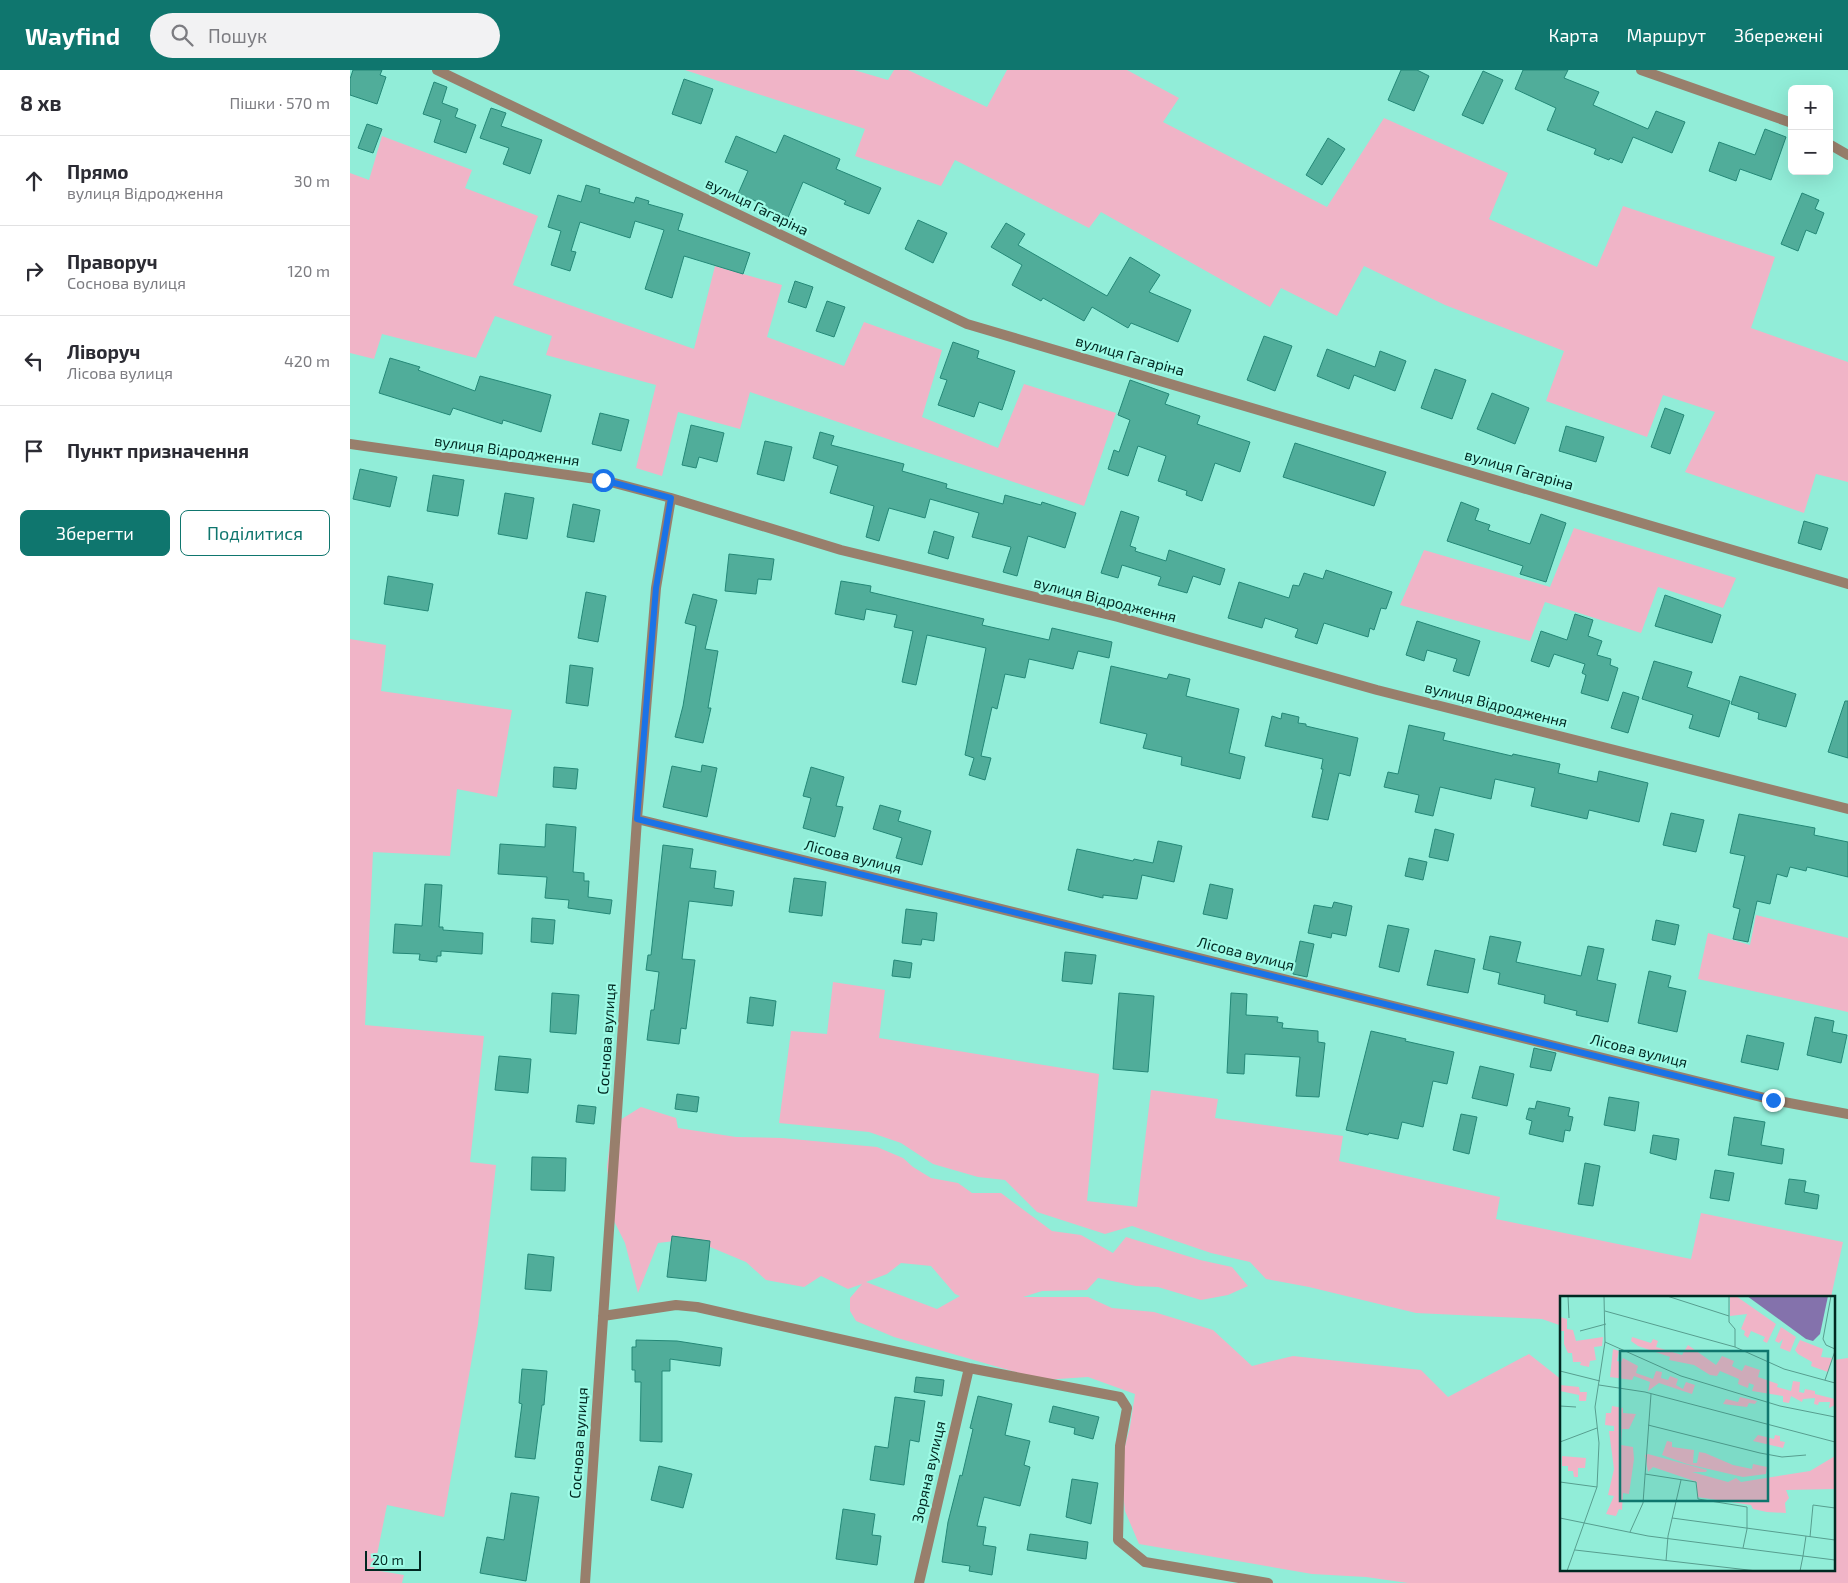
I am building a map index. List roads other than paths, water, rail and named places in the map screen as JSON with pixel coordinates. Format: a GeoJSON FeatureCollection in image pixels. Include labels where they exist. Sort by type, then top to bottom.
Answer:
{"type":"FeatureCollection","features":[{"type":"Feature","properties":{"kind":"street","name":"вулиця Гагаріна"},"geometry":{"type":"LineString","coordinates":[[437,70],[967,324],[1848,584]]}},
{"type":"Feature","properties":{"kind":"street"},"geometry":{"type":"LineString","coordinates":[[1641,70],[1788,123]]}},
{"type":"Feature","properties":{"kind":"street"},"geometry":{"type":"LineString","coordinates":[[1833,146],[1848,155]]}},
{"type":"Feature","properties":{"kind":"street","name":"вулиця Відродження"},"geometry":{"type":"LineString","coordinates":[[350,444],[603,480],[671,498],[841,550],[1118,617],[1377,690],[1848,809]]}},
{"type":"Feature","properties":{"kind":"street","name":"Соснова вулиця"},"geometry":{"type":"LineString","coordinates":[[585,1583],[637,819],[656,588],[671,498]]}},
{"type":"Feature","properties":{"kind":"street","name":"Лісова вулиця"},"geometry":{"type":"LineString","coordinates":[[637,819],[1773,1100],[1848,1114]]}},
{"type":"Feature","properties":{"kind":"street"},"geometry":{"type":"LineString","coordinates":[[603,1316],[676,1305],[697,1307],[968,1368],[1120,1398],[1127,1408],[1120,1446],[1118,1540],[1145,1562],[1268,1583]]}},
{"type":"Feature","properties":{"kind":"street","name":"Зоряна вулиця"},"geometry":{"type":"LineString","coordinates":[[919,1583],[968,1368]]}}]}
